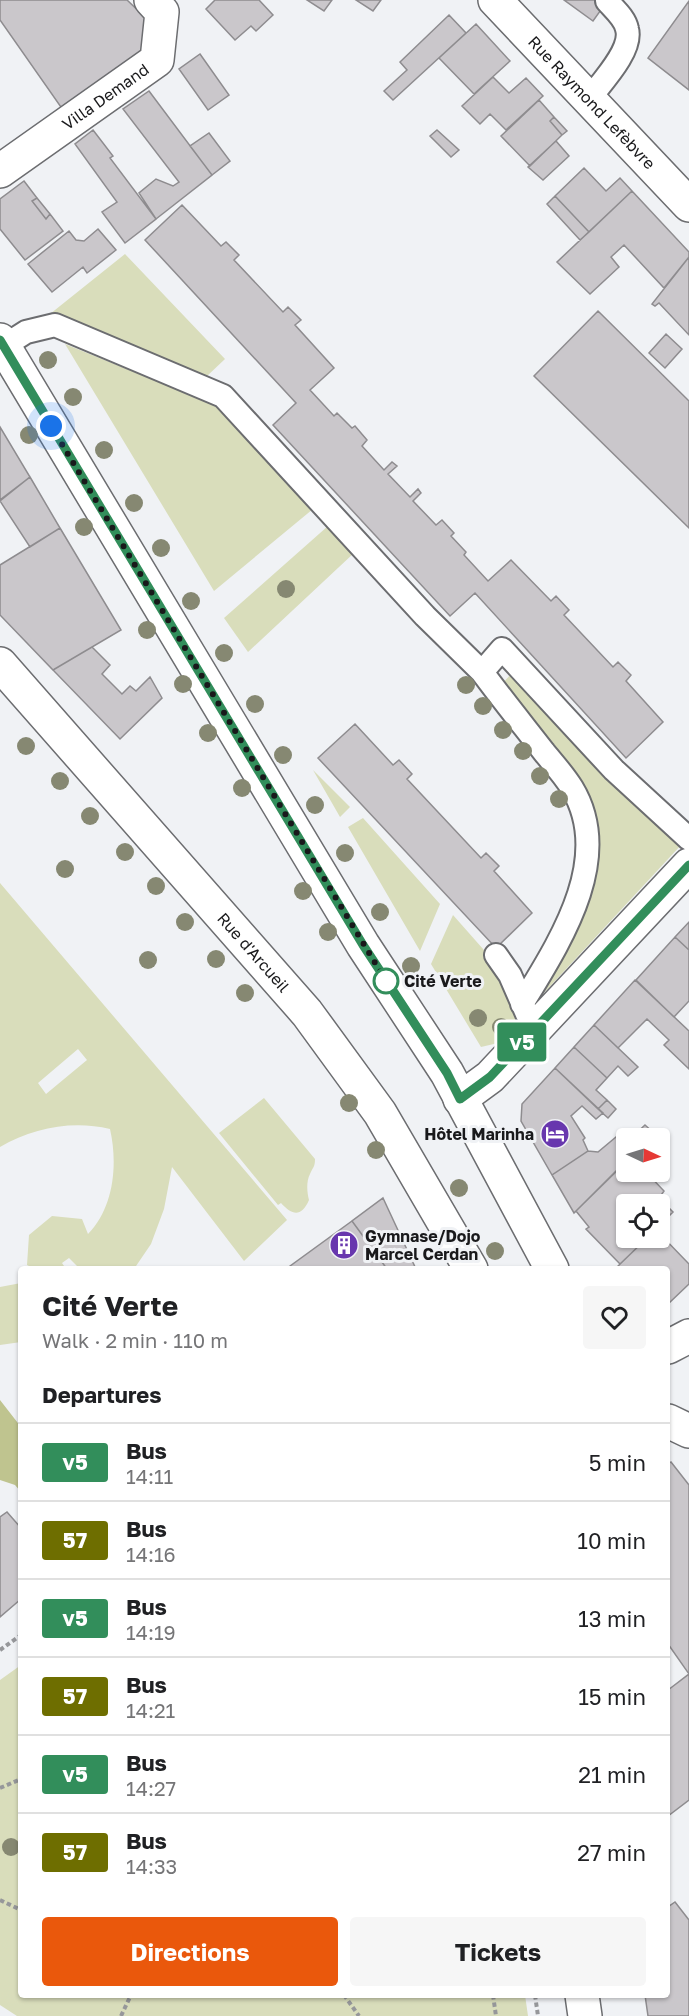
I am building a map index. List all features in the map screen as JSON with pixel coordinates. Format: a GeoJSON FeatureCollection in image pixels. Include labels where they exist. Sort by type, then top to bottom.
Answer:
{"type":"FeatureCollection","features":[{"type":"Feature","properties":{"kind":"street","name":"Villa Demand"},"geometry":{"type":"LineString","coordinates":[[0,171],[157,60],[162,12],[151,0]]}},
{"type":"Feature","properties":{"kind":"street","name":"Rue Raymond Lefèbvre"},"geometry":{"type":"LineString","coordinates":[[495,0],[689,205]]}},
{"type":"Feature","properties":{"kind":"street"},"geometry":{"type":"LineString","coordinates":[[2,343],[357,935],[447,1073],[550,1266]]}},
{"type":"Feature","properties":{"kind":"street","name":"Rue d'Arcueil"},"geometry":{"type":"LineString","coordinates":[[0,664],[307,1013],[380,1113],[469,1266]]}},
{"type":"Feature","properties":{"kind":"street"},"geometry":{"type":"LineString","coordinates":[[460,1099],[490,1077],[529,1016],[689,865]]}},
{"type":"Feature","properties":{"kind":"street"},"geometry":{"type":"LineString","coordinates":[[670,1346],[689,1336]]}},
{"type":"Feature","properties":{"kind":"street"},"geometry":{"type":"LineString","coordinates":[[670,1422],[689,1431]]}},
{"type":"Feature","properties":{"kind":"street"},"geometry":{"type":"LineString","coordinates":[[582,1998],[585,2016]]}},
{"type":"Feature","properties":{"kind":"lane"},"geometry":{"type":"LineString","coordinates":[[589,99],[619,60],[627,42],[628,30],[623,20],[607,1]]}},
{"type":"Feature","properties":{"kind":"lane"},"geometry":{"type":"LineString","coordinates":[[2,343],[26,332],[55,325],[223,396],[425,616],[482,672],[572,788],[585,822],[586,855],[579,895],[529,1016]]}},
{"type":"Feature","properties":{"kind":"lane"},"geometry":{"type":"LineString","coordinates":[[482,672],[502,649],[614,770],[689,839]]}},
{"type":"Feature","properties":{"kind":"lane"},"geometry":{"type":"LineString","coordinates":[[496,956],[510,975],[529,1016]]}},
{"type":"Feature","properties":{"kind":"path"},"geometry":{"type":"LineString","coordinates":[[0,1650],[18,1637]]}},
{"type":"Feature","properties":{"kind":"path"},"geometry":{"type":"LineString","coordinates":[[0,1788],[18,1780]]}},
{"type":"Feature","properties":{"kind":"path"},"geometry":{"type":"LineString","coordinates":[[0,1900],[18,1909]]}},
{"type":"Feature","properties":{"kind":"path"},"geometry":{"type":"LineString","coordinates":[[121,2016],[130,1998]]}},
{"type":"Feature","properties":{"kind":"path"},"geometry":{"type":"LineString","coordinates":[[346,1998],[359,2016]]}},
{"type":"Feature","properties":{"kind":"path"},"geometry":{"type":"LineString","coordinates":[[493,1998],[496,2016]]}},
{"type":"Feature","properties":{"kind":"path"},"geometry":{"type":"LineString","coordinates":[[535,1998],[538,2016]]}},
{"type":"Feature","properties":{"kind":"green space"},"geometry":{"type":"Polygon","coordinates":[[[125,254],[225,359],[206,377],[50,314],[125,254]]]}},
{"type":"Feature","properties":{"kind":"green space"},"geometry":{"type":"Polygon","coordinates":[[[65,344],[218,406],[313,509],[214,591],[65,344]]]}},
{"type":"Feature","properties":{"kind":"green space"},"geometry":{"type":"Polygon","coordinates":[[[328,526],[354,553],[248,652],[224,618],[328,526]]]}},
{"type":"Feature","properties":{"kind":"green space"},"geometry":{"type":"Polygon","coordinates":[[[514,671],[682,844],[529,1009],[596,841],[499,687],[514,671]]]}},
{"type":"Feature","properties":{"kind":"green space"},"geometry":{"type":"Polygon","coordinates":[[[313,770],[350,807],[340,817],[313,770]]]}},
{"type":"Feature","properties":{"kind":"green space"},"geometry":{"type":"Polygon","coordinates":[[[363,818],[440,904],[420,951],[348,827],[363,818]]]}},
{"type":"Feature","properties":{"kind":"green space"},"geometry":{"type":"Polygon","coordinates":[[[0,883],[287,1220],[244,1261],[172,1167],[164,1209],[151,1244],[136,1266],[77,1266],[69,1258],[62,1263],[64,1266],[29,1266],[27,1265],[29,1235],[52,1216],[82,1219],[88,1234],[97,1223],[104,1212],[112,1185],[114,1157],[110,1129],[96,1126],[53,1128],[13,1140],[0,1147],[0,883]],[[78,1049],[38,1083],[46,1094],[87,1060],[78,1049]]]}},
{"type":"Feature","properties":{"kind":"green space"},"geometry":{"type":"Polygon","coordinates":[[[453,915],[491,958],[521,1017],[498,1043],[481,1047],[431,964],[453,915]]]}},
{"type":"Feature","properties":{"kind":"green space"},"geometry":{"type":"Polygon","coordinates":[[[264,1098],[315,1159],[308,1180],[309,1200],[300,1212],[293,1212],[281,1203],[278,1205],[219,1133],[264,1098]]]}},
{"type":"Feature","properties":{"kind":"green space"},"geometry":{"type":"Polygon","coordinates":[[[18,1284],[18,1342],[0,1345],[0,1287],[18,1284]]]}},
{"type":"Feature","properties":{"kind":"green space"},"geometry":{"type":"Polygon","coordinates":[[[0,1400],[18,1423],[18,1488],[15,1485],[0,1480],[0,1400]]]}},
{"type":"Feature","properties":{"kind":"green space"},"geometry":{"type":"Polygon","coordinates":[[[18,1667],[18,1998],[525,1998],[528,2016],[17,2016],[0,2005],[0,1680],[18,1667]]]}},
{"type":"Feature","properties":{"kind":"building"},"geometry":{"type":"Polygon","coordinates":[[[0,0],[127,0],[148,20],[145,51],[63,110],[0,20],[0,0]]]}},
{"type":"Feature","properties":{"kind":"building"},"geometry":{"type":"Polygon","coordinates":[[[215,0],[259,0],[273,15],[256,31],[251,26],[235,40],[206,9],[215,0]]]}},
{"type":"Feature","properties":{"kind":"building"},"geometry":{"type":"Polygon","coordinates":[[[307,0],[332,0],[324,11],[307,0]]]}},
{"type":"Feature","properties":{"kind":"building"},"geometry":{"type":"Polygon","coordinates":[[[356,0],[381,0],[373,11],[356,0]]]}},
{"type":"Feature","properties":{"kind":"building"},"geometry":{"type":"Polygon","coordinates":[[[564,0],[608,0],[593,21],[564,0]]]}},
{"type":"Feature","properties":{"kind":"building"},"geometry":{"type":"Polygon","coordinates":[[[689,1],[689,90],[648,58],[689,1]]]}},
{"type":"Feature","properties":{"kind":"building"},"geometry":{"type":"Polygon","coordinates":[[[449,15],[466,33],[393,100],[384,91],[407,70],[400,62],[449,15]]]}},
{"type":"Feature","properties":{"kind":"building"},"geometry":{"type":"Polygon","coordinates":[[[476,24],[510,61],[474,94],[439,58],[476,24]]]}},
{"type":"Feature","properties":{"kind":"building"},"geometry":{"type":"Polygon","coordinates":[[[200,54],[229,95],[208,110],[179,69],[200,54]]]}},
{"type":"Feature","properties":{"kind":"building"},"geometry":{"type":"Polygon","coordinates":[[[493,77],[509,93],[526,78],[543,96],[506,130],[490,114],[480,124],[462,106],[493,77]]]}},
{"type":"Feature","properties":{"kind":"building"},"geometry":{"type":"Polygon","coordinates":[[[149,91],[212,175],[156,219],[139,193],[156,179],[173,186],[179,182],[123,109],[149,91]]]}},
{"type":"Feature","properties":{"kind":"building"},"geometry":{"type":"Polygon","coordinates":[[[539,100],[554,117],[550,121],[562,135],[530,166],[501,136],[539,100]]]}},
{"type":"Feature","properties":{"kind":"building"},"geometry":{"type":"Polygon","coordinates":[[[554,117],[567,131],[562,135],[550,121],[554,117]]]}},
{"type":"Feature","properties":{"kind":"building"},"geometry":{"type":"Polygon","coordinates":[[[93,130],[113,156],[110,158],[156,219],[125,243],[102,212],[117,202],[75,144],[93,130]]]}},
{"type":"Feature","properties":{"kind":"building"},"geometry":{"type":"Polygon","coordinates":[[[437,130],[459,150],[451,157],[430,136],[437,130]]]}},
{"type":"Feature","properties":{"kind":"building"},"geometry":{"type":"Polygon","coordinates":[[[209,133],[230,161],[212,175],[190,146],[209,133]]]}},
{"type":"Feature","properties":{"kind":"building"},"geometry":{"type":"Polygon","coordinates":[[[556,141],[569,156],[543,180],[528,167],[556,141]]]}},
{"type":"Feature","properties":{"kind":"building"},"geometry":{"type":"Polygon","coordinates":[[[584,168],[606,191],[620,178],[632,191],[589,232],[555,196],[584,168]]]}},
{"type":"Feature","properties":{"kind":"building"},"geometry":{"type":"Polygon","coordinates":[[[24,181],[37,198],[32,201],[46,219],[50,214],[63,231],[25,260],[0,229],[0,199],[24,181]]]}},
{"type":"Feature","properties":{"kind":"building"},"geometry":{"type":"Polygon","coordinates":[[[632,191],[689,252],[689,257],[664,288],[624,245],[611,257],[619,267],[590,294],[557,262],[632,191]]]}},
{"type":"Feature","properties":{"kind":"building"},"geometry":{"type":"Polygon","coordinates":[[[555,196],[589,232],[580,240],[547,204],[555,196]]]}},
{"type":"Feature","properties":{"kind":"building"},"geometry":{"type":"Polygon","coordinates":[[[37,198],[50,214],[46,219],[32,201],[37,198]]]}},
{"type":"Feature","properties":{"kind":"building"},"geometry":{"type":"Polygon","coordinates":[[[182,205],[221,246],[226,242],[239,255],[234,260],[283,312],[288,307],[301,320],[295,325],[334,368],[310,390],[334,416],[337,413],[352,428],[355,426],[367,440],[362,446],[384,470],[392,462],[397,466],[388,474],[410,497],[418,489],[421,493],[413,501],[436,525],[442,520],[454,533],[451,536],[466,552],[464,555],[488,581],[511,560],[551,601],[556,596],[569,610],[564,615],[613,667],[618,662],[631,675],[626,681],[663,722],[626,758],[475,593],[450,616],[273,425],[296,403],[145,240],[182,205]]]}},
{"type":"Feature","properties":{"kind":"building"},"geometry":{"type":"Polygon","coordinates":[[[98,229],[116,250],[87,273],[83,267],[52,292],[28,264],[69,231],[76,240],[84,241],[98,229]]]}},
{"type":"Feature","properties":{"kind":"building"},"geometry":{"type":"Polygon","coordinates":[[[689,257],[689,335],[659,303],[655,306],[652,304],[689,257]]]}},
{"type":"Feature","properties":{"kind":"building"},"geometry":{"type":"Polygon","coordinates":[[[598,311],[689,401],[689,528],[534,376],[598,311]]]}},
{"type":"Feature","properties":{"kind":"building"},"geometry":{"type":"Polygon","coordinates":[[[666,334],[682,349],[665,368],[649,353],[666,334]]]}},
{"type":"Feature","properties":{"kind":"building"},"geometry":{"type":"Polygon","coordinates":[[[0,427],[30,477],[0,500],[0,427]]]}},
{"type":"Feature","properties":{"kind":"building"},"geometry":{"type":"Polygon","coordinates":[[[30,477],[60,528],[30,547],[0,501],[30,477]]]}},
{"type":"Feature","properties":{"kind":"building"},"geometry":{"type":"Polygon","coordinates":[[[60,528],[121,630],[53,670],[0,615],[0,565],[60,528]]]}},
{"type":"Feature","properties":{"kind":"building"},"geometry":{"type":"Polygon","coordinates":[[[92,647],[110,665],[102,674],[122,694],[130,686],[136,691],[150,677],[162,698],[120,739],[53,670],[92,647]]]}},
{"type":"Feature","properties":{"kind":"building"},"geometry":{"type":"Polygon","coordinates":[[[355,724],[393,765],[399,760],[412,774],[407,779],[481,858],[486,853],[499,866],[494,871],[532,913],[496,948],[318,758],[355,724]]]}},
{"type":"Feature","properties":{"kind":"building"},"geometry":{"type":"Polygon","coordinates":[[[689,922],[689,950],[675,937],[689,922]]]}},
{"type":"Feature","properties":{"kind":"building"},"geometry":{"type":"Polygon","coordinates":[[[675,937],[689,950],[689,1001],[674,1017],[636,980],[675,937]]]}},
{"type":"Feature","properties":{"kind":"building"},"geometry":{"type":"Polygon","coordinates":[[[635,980],[689,1031],[689,1069],[664,1045],[669,1040],[647,1019],[618,1048],[594,1025],[635,980]]]}},
{"type":"Feature","properties":{"kind":"building"},"geometry":{"type":"Polygon","coordinates":[[[594,1025],[638,1067],[628,1076],[618,1066],[607,1078],[574,1047],[594,1025]]]}},
{"type":"Feature","properties":{"kind":"building"},"geometry":{"type":"Polygon","coordinates":[[[574,1047],[607,1078],[596,1090],[607,1100],[598,1109],[555,1068],[574,1047]]]}},
{"type":"Feature","properties":{"kind":"building"},"geometry":{"type":"Polygon","coordinates":[[[555,1068],[603,1113],[596,1119],[582,1106],[571,1116],[585,1138],[583,1140],[588,1151],[552,1175],[521,1121],[522,1104],[555,1068]]]}},
{"type":"Feature","properties":{"kind":"building"},"geometry":{"type":"Polygon","coordinates":[[[607,1100],[616,1109],[608,1118],[598,1109],[607,1100]]]}},
{"type":"Feature","properties":{"kind":"building"},"geometry":{"type":"Polygon","coordinates":[[[616,1137],[616,1171],[574,1213],[552,1175],[588,1151],[598,1152],[616,1137]]]}},
{"type":"Feature","properties":{"kind":"building"},"geometry":{"type":"Polygon","coordinates":[[[616,1172],[616,1182],[655,1182],[664,1191],[662,1194],[616,1194],[616,1248],[637,1248],[620,1264],[586,1229],[589,1227],[576,1211],[616,1172]]]}},
{"type":"Feature","properties":{"kind":"building"},"geometry":{"type":"Polygon","coordinates":[[[383,1198],[415,1266],[385,1266],[352,1221],[383,1198]]]}},
{"type":"Feature","properties":{"kind":"building","name":"Gymnase/Dojo Marcel Cerdan"},"geometry":{"type":"Polygon","coordinates":[[[352,1221],[385,1266],[290,1266],[352,1221]]]}},
{"type":"Feature","properties":{"kind":"building"},"geometry":{"type":"Polygon","coordinates":[[[670,1244],[689,1264],[689,1284],[670,1302],[670,1266],[618,1266],[637,1248],[670,1248],[670,1244]]]}},
{"type":"Feature","properties":{"kind":"building"},"geometry":{"type":"Polygon","coordinates":[[[670,1463],[689,1485],[689,1674],[670,1647],[670,1463]]]}},
{"type":"Feature","properties":{"kind":"building"},"geometry":{"type":"Polygon","coordinates":[[[7,1512],[18,1525],[18,1602],[0,1617],[0,1517],[7,1512]]]}},
{"type":"Feature","properties":{"kind":"building"},"geometry":{"type":"Polygon","coordinates":[[[689,1674],[689,1800],[670,1814],[670,1688],[689,1674]]]}},
{"type":"Feature","properties":{"kind":"building"},"geometry":{"type":"Polygon","coordinates":[[[675,1902],[689,1920],[689,2016],[648,2016],[645,1998],[670,1998],[670,1906],[675,1902]]]}},
{"type":"Feature","properties":{"kind":"bus line","name":"v5"},"geometry":{"type":"LineString","coordinates":[[0,340],[363,945],[447,1073],[460,1099],[490,1077],[689,865]]}},
{"type":"Feature","properties":{"kind":"place","name":"Cité Verte"},"geometry":{"type":"Point","coordinates":[386,981]}},
{"type":"Feature","properties":{"kind":"place","name":"Hôtel Marinha"},"geometry":{"type":"Point","coordinates":[555,1134]}},
{"type":"Feature","properties":{"kind":"place","name":"Gymnase/Dojo Marcel Cerdan"},"geometry":{"type":"Point","coordinates":[344,1245]}},
{"type":"Feature","properties":{"kind":"route"},"geometry":{"type":"LineString","coordinates":[[51,426],[386,981]]}}]}
